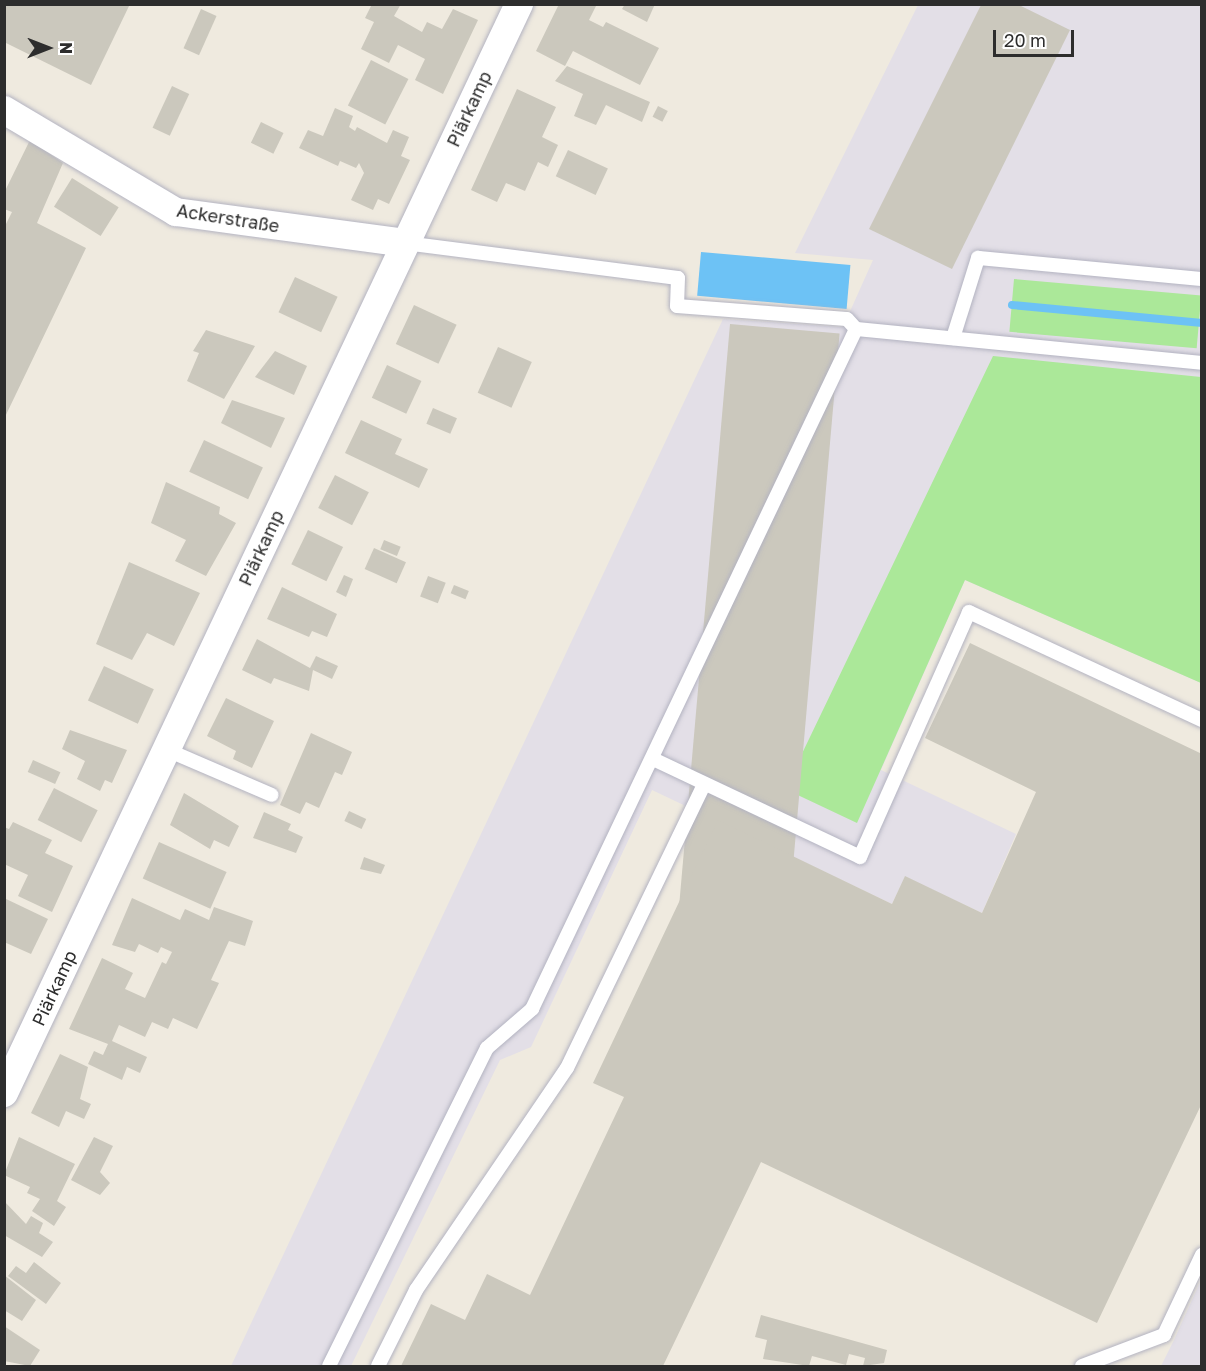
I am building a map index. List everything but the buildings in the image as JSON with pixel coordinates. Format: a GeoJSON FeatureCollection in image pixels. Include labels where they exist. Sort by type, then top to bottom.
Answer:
{"type":"FeatureCollection","features":[{"type":"Feature","properties":{"kind":"street","name":"Piärkamp"},"geometry":{"type":"LineString","coordinates":[[4,1093],[519,4]]}},
{"type":"Feature","properties":{"kind":"street","name":"Ackerstraße"},"geometry":{"type":"LineString","coordinates":[[4,110],[176,212],[405,243]]}},
{"type":"Feature","properties":{"kind":"lane"},"geometry":{"type":"LineString","coordinates":[[405,243],[678,278],[677,306],[847,319],[856,329],[1202,363]]}},
{"type":"Feature","properties":{"kind":"lane"},"geometry":{"type":"LineString","coordinates":[[953,338],[978,258],[1202,279]]}},
{"type":"Feature","properties":{"kind":"lane"},"geometry":{"type":"LineString","coordinates":[[328,1366],[487,1048],[532,1009],[856,329]]}},
{"type":"Feature","properties":{"kind":"lane"},"geometry":{"type":"LineString","coordinates":[[653,759],[860,857],[969,612],[1202,720]]}},
{"type":"Feature","properties":{"kind":"lane"},"geometry":{"type":"LineString","coordinates":[[165,749],[272,795]]}},
{"type":"Feature","properties":{"kind":"lane"},"geometry":{"type":"LineString","coordinates":[[378,1366],[416,1290],[567,1068],[704,784]]}},
{"type":"Feature","properties":{"kind":"lane"},"geometry":{"type":"LineString","coordinates":[[1082,1366],[1164,1335],[1202,1255]]}},
{"type":"Feature","properties":{"kind":"shaded area"},"geometry":{"type":"Polygon","coordinates":[[[918,5],[1201,5],[1201,683],[965,580],[881,770],[1016,834],[982,913],[905,877],[892,904],[652,790],[531,1047],[500,1060],[351,1366],[231,1366],[723,319],[843,327],[873,260],[795,253],[918,5]]]}},
{"type":"Feature","properties":{"kind":"shaded area"},"geometry":{"type":"Polygon","coordinates":[[[1201,1280],[1201,1366],[1161,1366],[1174,1340],[1201,1280]]]}},
{"type":"Feature","properties":{"kind":"green space"},"geometry":{"type":"Polygon","coordinates":[[[1014,279],[1201,295],[1197,348],[1009,332],[1014,279]]]}},
{"type":"Feature","properties":{"kind":"green space"},"geometry":{"type":"Polygon","coordinates":[[[993,356],[1201,377],[1201,683],[965,580],[857,823],[785,789],[993,356]]]}},
{"type":"Feature","properties":{"kind":"water"},"geometry":{"type":"Polygon","coordinates":[[[701,252],[850,265],[847,309],[697,296],[701,252]]]}},
{"type":"Feature","properties":{"kind":"waterway"},"geometry":{"type":"LineString","coordinates":[[1012,305],[1202,323]]}}]}
